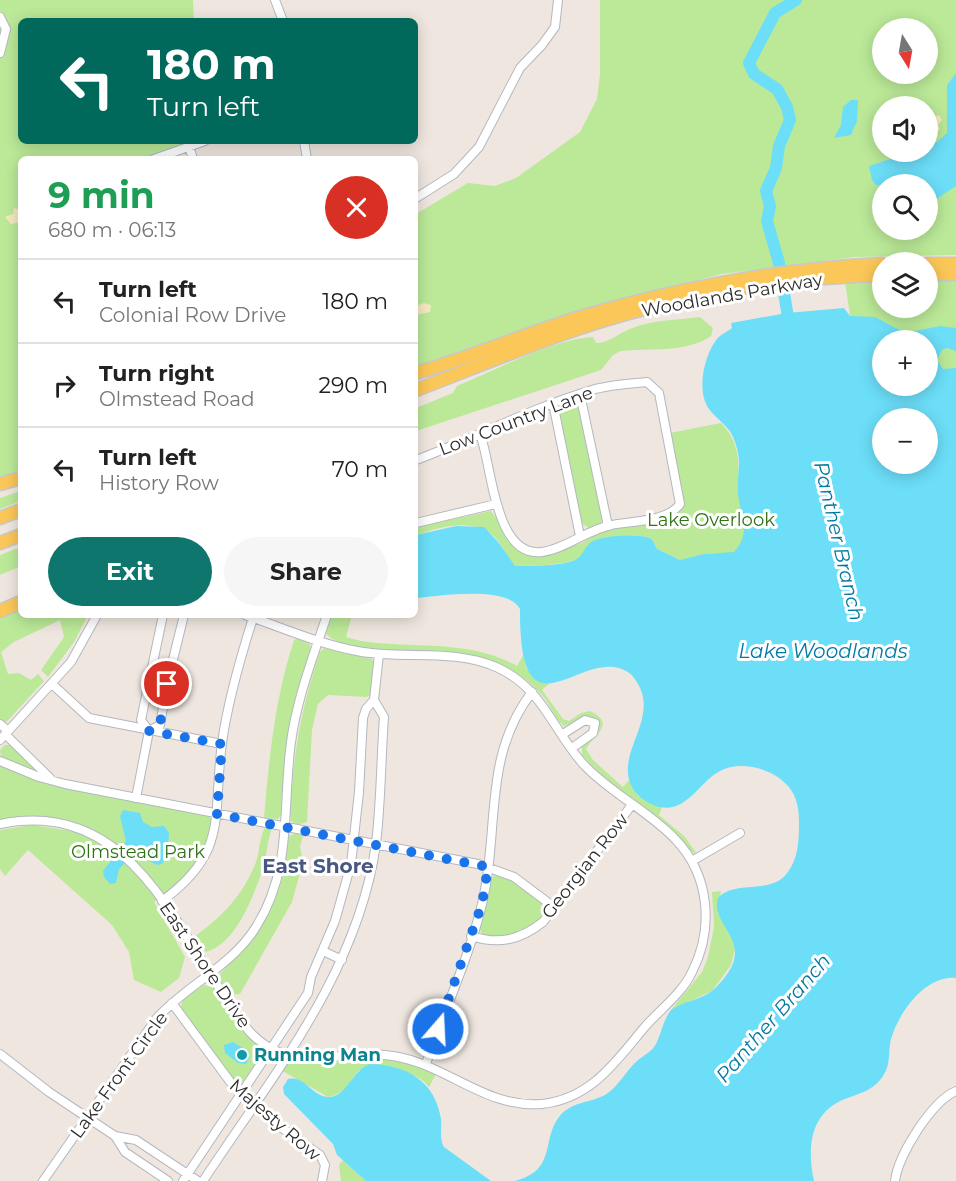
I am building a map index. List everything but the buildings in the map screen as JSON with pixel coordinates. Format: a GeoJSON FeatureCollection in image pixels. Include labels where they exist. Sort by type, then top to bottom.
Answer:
{"type":"FeatureCollection","features":[{"type":"Feature","properties":{"kind":"main road"},"geometry":{"type":"LineString","coordinates":[[938,264],[956,264]]}},
{"type":"Feature","properties":{"kind":"main road","name":"Woodlands Parkway"},"geometry":{"type":"LineString","coordinates":[[418,372],[579,318],[645,299],[783,282],[872,266]]}},
{"type":"Feature","properties":{"kind":"main road","name":"Woodlands Parkway"},"geometry":{"type":"LineString","coordinates":[[846,271],[872,274]]}},
{"type":"Feature","properties":{"kind":"main road"},"geometry":{"type":"LineString","coordinates":[[938,274],[956,274]]}},
{"type":"Feature","properties":{"kind":"main road","name":"Woodlands Parkway"},"geometry":{"type":"LineString","coordinates":[[418,389],[582,328],[722,288]]}},
{"type":"Feature","properties":{"kind":"main road"},"geometry":{"type":"LineString","coordinates":[[418,396],[507,360],[523,350]]}},
{"type":"Feature","properties":{"kind":"main road"},"geometry":{"type":"LineString","coordinates":[[0,484],[18,479]]}},
{"type":"Feature","properties":{"kind":"main road"},"geometry":{"type":"LineString","coordinates":[[0,518],[18,511]]}},
{"type":"Feature","properties":{"kind":"main road"},"geometry":{"type":"LineString","coordinates":[[0,543],[18,536]]}},
{"type":"Feature","properties":{"kind":"main road"},"geometry":{"type":"LineString","coordinates":[[0,611],[18,603]]}},
{"type":"Feature","properties":{"kind":"street"},"geometry":{"type":"LineString","coordinates":[[275,0],[282,18]]}},
{"type":"Feature","properties":{"kind":"street"},"geometry":{"type":"LineString","coordinates":[[418,197],[454,174],[479,147],[520,68],[555,27],[558,0]]}},
{"type":"Feature","properties":{"kind":"street"},"geometry":{"type":"LineString","coordinates":[[0,17],[6,29],[0,53]]}},
{"type":"Feature","properties":{"kind":"street"},"geometry":{"type":"LineString","coordinates":[[162,156],[195,144]]}},
{"type":"Feature","properties":{"kind":"street"},"geometry":{"type":"LineString","coordinates":[[189,146],[192,156]]}},
{"type":"Feature","properties":{"kind":"street","name":"Low Country Lane"},"geometry":{"type":"LineString","coordinates":[[418,459],[480,435],[504,422],[580,394],[618,385],[647,382],[653,385],[659,393],[681,498],[680,504],[672,512],[608,526]]}},
{"type":"Feature","properties":{"kind":"street"},"geometry":{"type":"LineString","coordinates":[[480,435],[501,520],[518,544],[529,551],[542,552],[608,526],[580,394]]}},
{"type":"Feature","properties":{"kind":"street"},"geometry":{"type":"LineString","coordinates":[[553,404],[580,536]]}},
{"type":"Feature","properties":{"kind":"street"},"geometry":{"type":"LineString","coordinates":[[418,522],[496,504]]}},
{"type":"Feature","properties":{"kind":"street"},"geometry":{"type":"LineString","coordinates":[[3,736],[71,662],[95,618]]}},
{"type":"Feature","properties":{"kind":"street"},"geometry":{"type":"LineString","coordinates":[[149,731],[141,720],[162,618]]}},
{"type":"Feature","properties":{"kind":"street"},"geometry":{"type":"LineString","coordinates":[[136,798],[149,731],[160,724],[183,618]]}},
{"type":"Feature","properties":{"kind":"street"},"geometry":{"type":"LineString","coordinates":[[162,902],[180,889],[205,860],[213,841],[222,744],[249,618]]}},
{"type":"Feature","properties":{"kind":"street","name":"East Shore Drive"},"geometry":{"type":"LineString","coordinates":[[0,824],[18,821],[59,822],[81,827],[115,846],[133,863],[162,902],[249,1031],[286,1056],[318,1059],[385,1054],[426,1064],[497,1100],[526,1104],[562,1100],[585,1090],[600,1079],[692,974],[702,948],[706,923],[705,897],[692,861],[676,840],[631,806],[584,765],[531,692],[516,678],[495,666],[471,659],[354,651],[255,618]]}},
{"type":"Feature","properties":{"kind":"street","name":"Lake Front Circle"},"geometry":{"type":"LineString","coordinates":[[43,1181],[148,1030],[172,1003],[243,945],[268,905],[283,859],[289,763],[295,719],[326,618]]}},
{"type":"Feature","properties":{"kind":"street"},"geometry":{"type":"LineString","coordinates":[[185,1178],[306,996],[311,977],[323,951],[342,899],[355,840],[363,718],[366,709],[374,700],[379,654]]}},
{"type":"Feature","properties":{"kind":"street"},"geometry":{"type":"LineString","coordinates":[[52,684],[89,718],[222,744]]}},
{"type":"Feature","properties":{"kind":"street"},"geometry":{"type":"LineString","coordinates":[[426,1064],[482,904],[488,867],[494,790],[500,761],[519,709],[531,692]]}},
{"type":"Feature","properties":{"kind":"street"},"geometry":{"type":"LineString","coordinates":[[203,1181],[318,1006],[342,960],[359,914],[376,844],[384,717],[374,700]]}},
{"type":"Feature","properties":{"kind":"street"},"geometry":{"type":"LineString","coordinates":[[563,734],[585,720],[595,723],[593,733],[572,748]]}},
{"type":"Feature","properties":{"kind":"street"},"geometry":{"type":"LineString","coordinates":[[0,724],[3,736],[50,778]]}},
{"type":"Feature","properties":{"kind":"street"},"geometry":{"type":"LineString","coordinates":[[0,762],[65,784],[488,867],[514,877],[554,907]]}},
{"type":"Feature","properties":{"kind":"street","name":"Georgian Row"},"geometry":{"type":"LineString","coordinates":[[471,936],[498,942],[528,933],[543,922],[631,806]]}},
{"type":"Feature","properties":{"kind":"street"},"geometry":{"type":"LineString","coordinates":[[692,861],[740,833]]}},
{"type":"Feature","properties":{"kind":"street"},"geometry":{"type":"LineString","coordinates":[[323,951],[342,960]]}},
{"type":"Feature","properties":{"kind":"street","name":"Majesty Row"},"geometry":{"type":"LineString","coordinates":[[172,1003],[220,1071],[241,1094],[320,1155],[325,1165],[322,1181]]}},
{"type":"Feature","properties":{"kind":"street"},"geometry":{"type":"LineString","coordinates":[[0,1054],[49,1092],[115,1136],[136,1140],[185,1178],[198,1181]]}},
{"type":"Feature","properties":{"kind":"street"},"geometry":{"type":"LineString","coordinates":[[895,1181],[901,1160],[935,1106],[956,1090]]}},
{"type":"Feature","properties":{"kind":"street"},"geometry":{"type":"LineString","coordinates":[[115,1136],[124,1152],[168,1181]]}},
{"type":"Feature","properties":{"kind":"green space"},"geometry":{"type":"Polygon","coordinates":[[[0,0],[193,0],[194,18],[18,18],[18,144],[188,144],[155,156],[18,156],[18,475],[0,479],[0,0]]]}},
{"type":"Feature","properties":{"kind":"green space"},"geometry":{"type":"Polygon","coordinates":[[[600,0],[956,0],[956,255],[938,255],[938,252],[872,252],[872,257],[722,274],[614,301],[418,368],[418,213],[468,183],[495,186],[516,178],[580,132],[597,99],[600,74],[600,0]]]}},
{"type":"Feature","properties":{"kind":"green space"},"geometry":{"type":"Polygon","coordinates":[[[938,281],[956,281],[956,380],[938,375],[938,330],[872,330],[872,345],[856,354],[845,282],[872,282],[872,318],[938,318],[938,281]]]}},
{"type":"Feature","properties":{"kind":"green space"},"geometry":{"type":"Polygon","coordinates":[[[700,317],[713,328],[711,336],[690,345],[668,349],[621,351],[613,355],[601,370],[418,430],[418,407],[453,393],[457,386],[560,343],[593,337],[596,343],[600,343],[630,329],[664,321],[700,317]]]}},
{"type":"Feature","properties":{"kind":"green space"},"geometry":{"type":"Polygon","coordinates":[[[571,400],[579,403],[603,519],[600,524],[589,528],[581,523],[558,412],[560,404],[571,400]]]}},
{"type":"Feature","properties":{"kind":"green space","name":"Lake Overlook"},"geometry":{"type":"Polygon","coordinates":[[[721,423],[734,441],[737,450],[745,535],[740,547],[732,553],[711,553],[680,560],[657,549],[652,539],[621,536],[595,541],[579,557],[569,562],[515,566],[499,542],[491,534],[481,529],[460,525],[418,534],[418,527],[491,511],[523,552],[541,556],[582,543],[597,533],[649,520],[682,501],[670,433],[721,423]]]}},
{"type":"Feature","properties":{"kind":"green space"},"geometry":{"type":"Polygon","coordinates":[[[18,492],[18,502],[0,509],[0,498],[18,492]]]}},
{"type":"Feature","properties":{"kind":"green space"},"geometry":{"type":"Polygon","coordinates":[[[18,548],[18,567],[0,575],[0,555],[18,548]]]}},
{"type":"Feature","properties":{"kind":"green space"},"geometry":{"type":"Polygon","coordinates":[[[18,610],[18,618],[86,618],[74,642],[48,677],[41,670],[64,637],[60,620],[14,642],[1,652],[8,674],[19,673],[31,680],[38,674],[44,681],[0,729],[0,618],[18,610]]]}},
{"type":"Feature","properties":{"kind":"green space"},"geometry":{"type":"Polygon","coordinates":[[[331,618],[351,618],[346,637],[361,641],[461,648],[499,658],[517,666],[524,654],[526,668],[550,683],[542,690],[563,719],[569,721],[581,713],[590,711],[602,721],[601,730],[586,749],[593,760],[623,787],[629,780],[637,795],[662,807],[659,815],[685,837],[697,854],[691,851],[663,823],[592,766],[582,755],[582,744],[598,732],[595,720],[584,718],[564,726],[538,690],[508,668],[484,659],[460,654],[388,651],[348,645],[334,640],[326,633],[331,618]]]}},
{"type":"Feature","properties":{"kind":"green space"},"geometry":{"type":"Polygon","coordinates":[[[298,638],[310,644],[311,652],[297,696],[287,740],[283,809],[278,819],[264,818],[277,706],[287,662],[294,640],[298,638]]]}},
{"type":"Feature","properties":{"kind":"green space"},"geometry":{"type":"Polygon","coordinates":[[[325,647],[372,659],[375,665],[372,694],[367,697],[328,695],[318,704],[312,730],[307,822],[297,825],[291,821],[290,814],[296,752],[308,693],[320,652],[325,647]]]}},
{"type":"Feature","properties":{"kind":"green space"},"geometry":{"type":"Polygon","coordinates":[[[5,745],[11,745],[38,772],[1,758],[0,750],[5,745]]]}},
{"type":"Feature","properties":{"kind":"green space","name":"Olmstead Park"},"geometry":{"type":"Polygon","coordinates":[[[0,765],[58,786],[207,814],[213,821],[202,859],[171,892],[154,902],[185,957],[179,978],[161,992],[134,980],[129,952],[112,925],[28,850],[5,876],[0,869],[0,830],[32,825],[79,832],[82,825],[50,818],[0,820],[0,765]]]}},
{"type":"Feature","properties":{"kind":"green space"},"geometry":{"type":"Polygon","coordinates":[[[266,826],[272,828],[264,864],[249,905],[227,939],[206,952],[194,937],[223,913],[238,895],[256,862],[266,826]]]}},
{"type":"Feature","properties":{"kind":"green space"},"geometry":{"type":"Polygon","coordinates":[[[300,832],[304,834],[300,846],[303,862],[292,902],[240,994],[230,995],[220,981],[220,974],[250,938],[275,898],[285,868],[289,836],[300,832]]]}},
{"type":"Feature","properties":{"kind":"green space"},"geometry":{"type":"Polygon","coordinates":[[[495,875],[508,878],[521,885],[544,904],[545,913],[532,925],[517,933],[501,937],[483,936],[479,927],[491,879],[495,875]]]}},
{"type":"Feature","properties":{"kind":"green space"},"geometry":{"type":"Polygon","coordinates":[[[721,891],[718,913],[734,939],[735,949],[731,965],[712,991],[671,1010],[702,972],[708,957],[714,927],[712,892],[721,891]]]}},
{"type":"Feature","properties":{"kind":"green space"},"geometry":{"type":"Polygon","coordinates":[[[204,985],[214,987],[242,1028],[261,1046],[263,1054],[242,1083],[235,1080],[218,1063],[199,1038],[181,1007],[183,999],[204,985]]]}},
{"type":"Feature","properties":{"kind":"green space"},"geometry":{"type":"Polygon","coordinates":[[[374,1058],[404,1062],[436,1074],[429,1087],[410,1074],[384,1066],[371,1065],[362,1068],[339,1093],[328,1097],[281,1070],[290,1061],[317,1064],[374,1058]]]}},
{"type":"Feature","properties":{"kind":"green space"},"geometry":{"type":"Polygon","coordinates":[[[343,1160],[366,1181],[341,1181],[339,1165],[343,1160]]]}},
{"type":"Feature","properties":{"kind":"sand"},"geometry":{"type":"Polygon","coordinates":[[[14,208],[18,209],[18,223],[11,224],[5,217],[13,214],[14,208]]]}},
{"type":"Feature","properties":{"kind":"sand"},"geometry":{"type":"Polygon","coordinates":[[[424,303],[431,305],[430,312],[418,315],[418,305],[424,303]]]}},
{"type":"Feature","properties":{"kind":"water"},"geometry":{"type":"Polygon","coordinates":[[[956,73],[956,186],[938,198],[938,174],[872,174],[872,180],[869,166],[882,162],[938,162],[938,141],[947,133],[947,85],[956,73]]]}},
{"type":"Feature","properties":{"kind":"water"},"geometry":{"type":"Polygon","coordinates":[[[851,100],[858,100],[857,121],[851,135],[834,138],[841,125],[843,107],[851,100]]]}},
{"type":"Feature","properties":{"kind":"water","name":"Lake Woodlands"},"geometry":{"type":"Polygon","coordinates":[[[844,308],[850,316],[877,318],[899,330],[872,330],[872,396],[938,396],[938,362],[943,369],[956,368],[956,978],[934,982],[916,996],[908,1006],[892,1036],[888,1066],[879,1081],[866,1091],[833,1105],[824,1113],[813,1133],[811,1145],[814,1181],[515,1181],[537,1170],[543,1162],[554,1126],[564,1112],[612,1090],[632,1066],[654,1047],[671,1010],[709,993],[727,974],[734,960],[735,948],[717,909],[718,898],[734,889],[772,884],[788,872],[797,849],[799,830],[797,802],[785,783],[778,777],[760,769],[740,766],[730,767],[713,775],[683,803],[674,807],[664,808],[643,799],[635,792],[629,779],[628,765],[643,712],[643,698],[633,677],[626,671],[608,667],[590,670],[556,682],[541,683],[530,673],[522,650],[520,609],[513,602],[488,594],[418,598],[418,535],[456,526],[484,527],[515,566],[569,562],[578,558],[595,540],[620,536],[652,539],[657,549],[680,560],[704,554],[734,552],[740,544],[744,530],[738,491],[738,452],[731,433],[709,409],[702,383],[705,363],[712,346],[720,336],[732,328],[731,323],[787,313],[844,308]]]}},
{"type":"Feature","properties":{"kind":"water","name":"Lake Woodlands"},"geometry":{"type":"Polygon","coordinates":[[[940,326],[956,328],[956,351],[947,348],[942,350],[938,358],[938,330],[920,330],[940,326]]]}},
{"type":"Feature","properties":{"kind":"water"},"geometry":{"type":"Polygon","coordinates":[[[123,810],[140,813],[143,822],[152,827],[164,826],[169,833],[168,844],[162,864],[157,865],[149,861],[147,856],[136,853],[119,869],[116,883],[110,884],[104,877],[103,871],[126,841],[120,816],[123,810]]]}},
{"type":"Feature","properties":{"kind":"water"},"geometry":{"type":"Polygon","coordinates":[[[233,1042],[248,1051],[249,1058],[246,1064],[238,1063],[225,1053],[224,1045],[233,1042]]]}},
{"type":"Feature","properties":{"kind":"water"},"geometry":{"type":"Polygon","coordinates":[[[370,1064],[407,1072],[426,1085],[438,1106],[444,1147],[491,1181],[366,1181],[337,1155],[333,1144],[284,1094],[283,1087],[288,1079],[294,1079],[300,1080],[318,1094],[336,1096],[359,1071],[370,1064]]]}},
{"type":"Feature","properties":{"kind":"waterway","name":"Panther Branch"},"geometry":{"type":"LineString","coordinates":[[790,329],[779,263],[767,221],[770,206],[766,191],[776,168],[779,146],[790,120],[787,107],[777,89],[754,74],[749,63],[775,13],[796,0]]}},
{"type":"Feature","properties":{"kind":"place","name":"Running Man"},"geometry":{"type":"Point","coordinates":[242,1055]}},
{"type":"Feature","properties":{"kind":"district","name":"East Shore"},"geometry":{"type":"Point","coordinates":[318,866]}},
{"type":"Feature","properties":{"kind":"route"},"geometry":{"type":"LineString","coordinates":[[167,684],[160,724],[149,731],[222,744],[217,814],[488,867],[482,904],[438,1029]]}}]}
